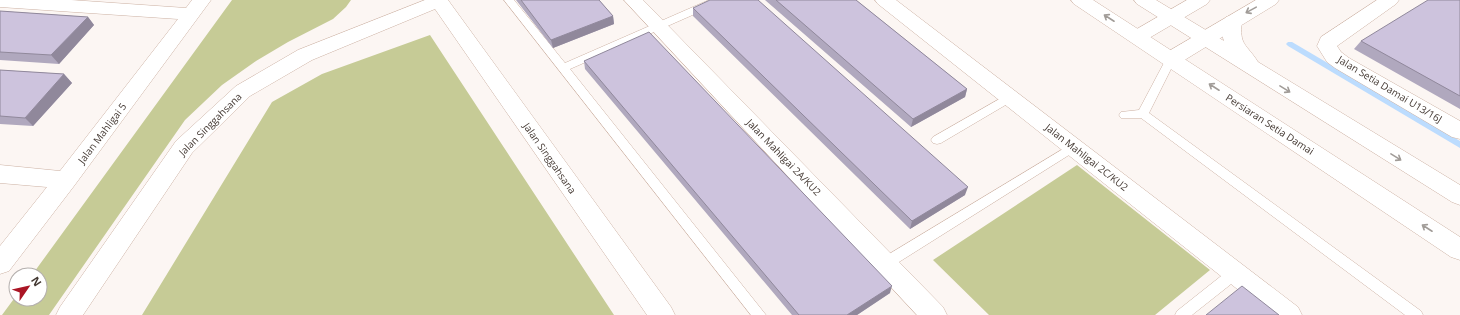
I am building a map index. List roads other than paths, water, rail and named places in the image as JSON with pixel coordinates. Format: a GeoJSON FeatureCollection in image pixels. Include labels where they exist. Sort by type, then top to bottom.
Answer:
{"type":"FeatureCollection","features":[{"type":"Feature","properties":{"kind":"street","name":"Jalan Singgahsana"},"geometry":{"type":"LineString","coordinates":[[69,315],[184,147],[243,91],[305,55],[438,0],[662,315]]}},
{"type":"Feature","properties":{"kind":"street","name":"Jalan Mahligai 2A/KU2"},"geometry":{"type":"LineString","coordinates":[[633,0],[886,263],[934,315]]}},
{"type":"Feature","properties":{"kind":"street","name":"Jalan Mahligai 2C/KU2"},"geometry":{"type":"LineString","coordinates":[[884,0],[1289,315]]}},
{"type":"Feature","properties":{"kind":"street","name":"Persiaran Setia Damai"},"geometry":{"type":"LineString","coordinates":[[1080,0],[1460,250]]}},
{"type":"Feature","properties":{"kind":"street"},"geometry":{"type":"LineString","coordinates":[[1143,0],[1460,196]]}},
{"type":"Feature","properties":{"kind":"street"},"geometry":{"type":"LineString","coordinates":[[1137,37],[1201,0]]}},
{"type":"Feature","properties":{"kind":"street"},"geometry":{"type":"LineString","coordinates":[[1171,59],[1270,0]]}},
{"type":"Feature","properties":{"kind":"street","name":"Jalan Setia Damai U13/16J"},"geometry":{"type":"LineString","coordinates":[[1390,0],[1328,42],[1327,46],[1342,63],[1460,131]]}},
{"type":"Feature","properties":{"kind":"street"},"geometry":{"type":"LineString","coordinates":[[0,1],[197,7]]}},
{"type":"Feature","properties":{"kind":"street","name":"Jalan Mahligai 5"},"geometry":{"type":"LineString","coordinates":[[0,264],[66,180],[197,7]]}},
{"type":"Feature","properties":{"kind":"street"},"geometry":{"type":"LineString","coordinates":[[1233,21],[1231,34],[1237,49],[1252,68]]}},
{"type":"Feature","properties":{"kind":"street"},"geometry":{"type":"LineString","coordinates":[[0,174],[66,180]]}},
{"type":"Feature","properties":{"kind":"lane"},"geometry":{"type":"LineString","coordinates":[[509,0],[759,315]]}},
{"type":"Feature","properties":{"kind":"lane"},"geometry":{"type":"LineString","coordinates":[[562,68],[718,0]]}},
{"type":"Feature","properties":{"kind":"lane"},"geometry":{"type":"LineString","coordinates":[[1143,114],[1171,59]]}},
{"type":"Feature","properties":{"kind":"lane"},"geometry":{"type":"LineString","coordinates":[[937,140],[1010,97]]}},
{"type":"Feature","properties":{"kind":"lane"},"geometry":{"type":"LineString","coordinates":[[1125,116],[1143,114],[1416,315]]}},
{"type":"Feature","properties":{"kind":"lane"},"geometry":{"type":"LineString","coordinates":[[886,263],[1073,147]]}},
{"type":"Feature","properties":{"kind":"lane"},"geometry":{"type":"LineString","coordinates":[[1182,315],[1235,273]]}},
{"type":"Feature","properties":{"kind":"waterway"},"geometry":{"type":"LineString","coordinates":[[1290,44],[1460,145]]}}]}
